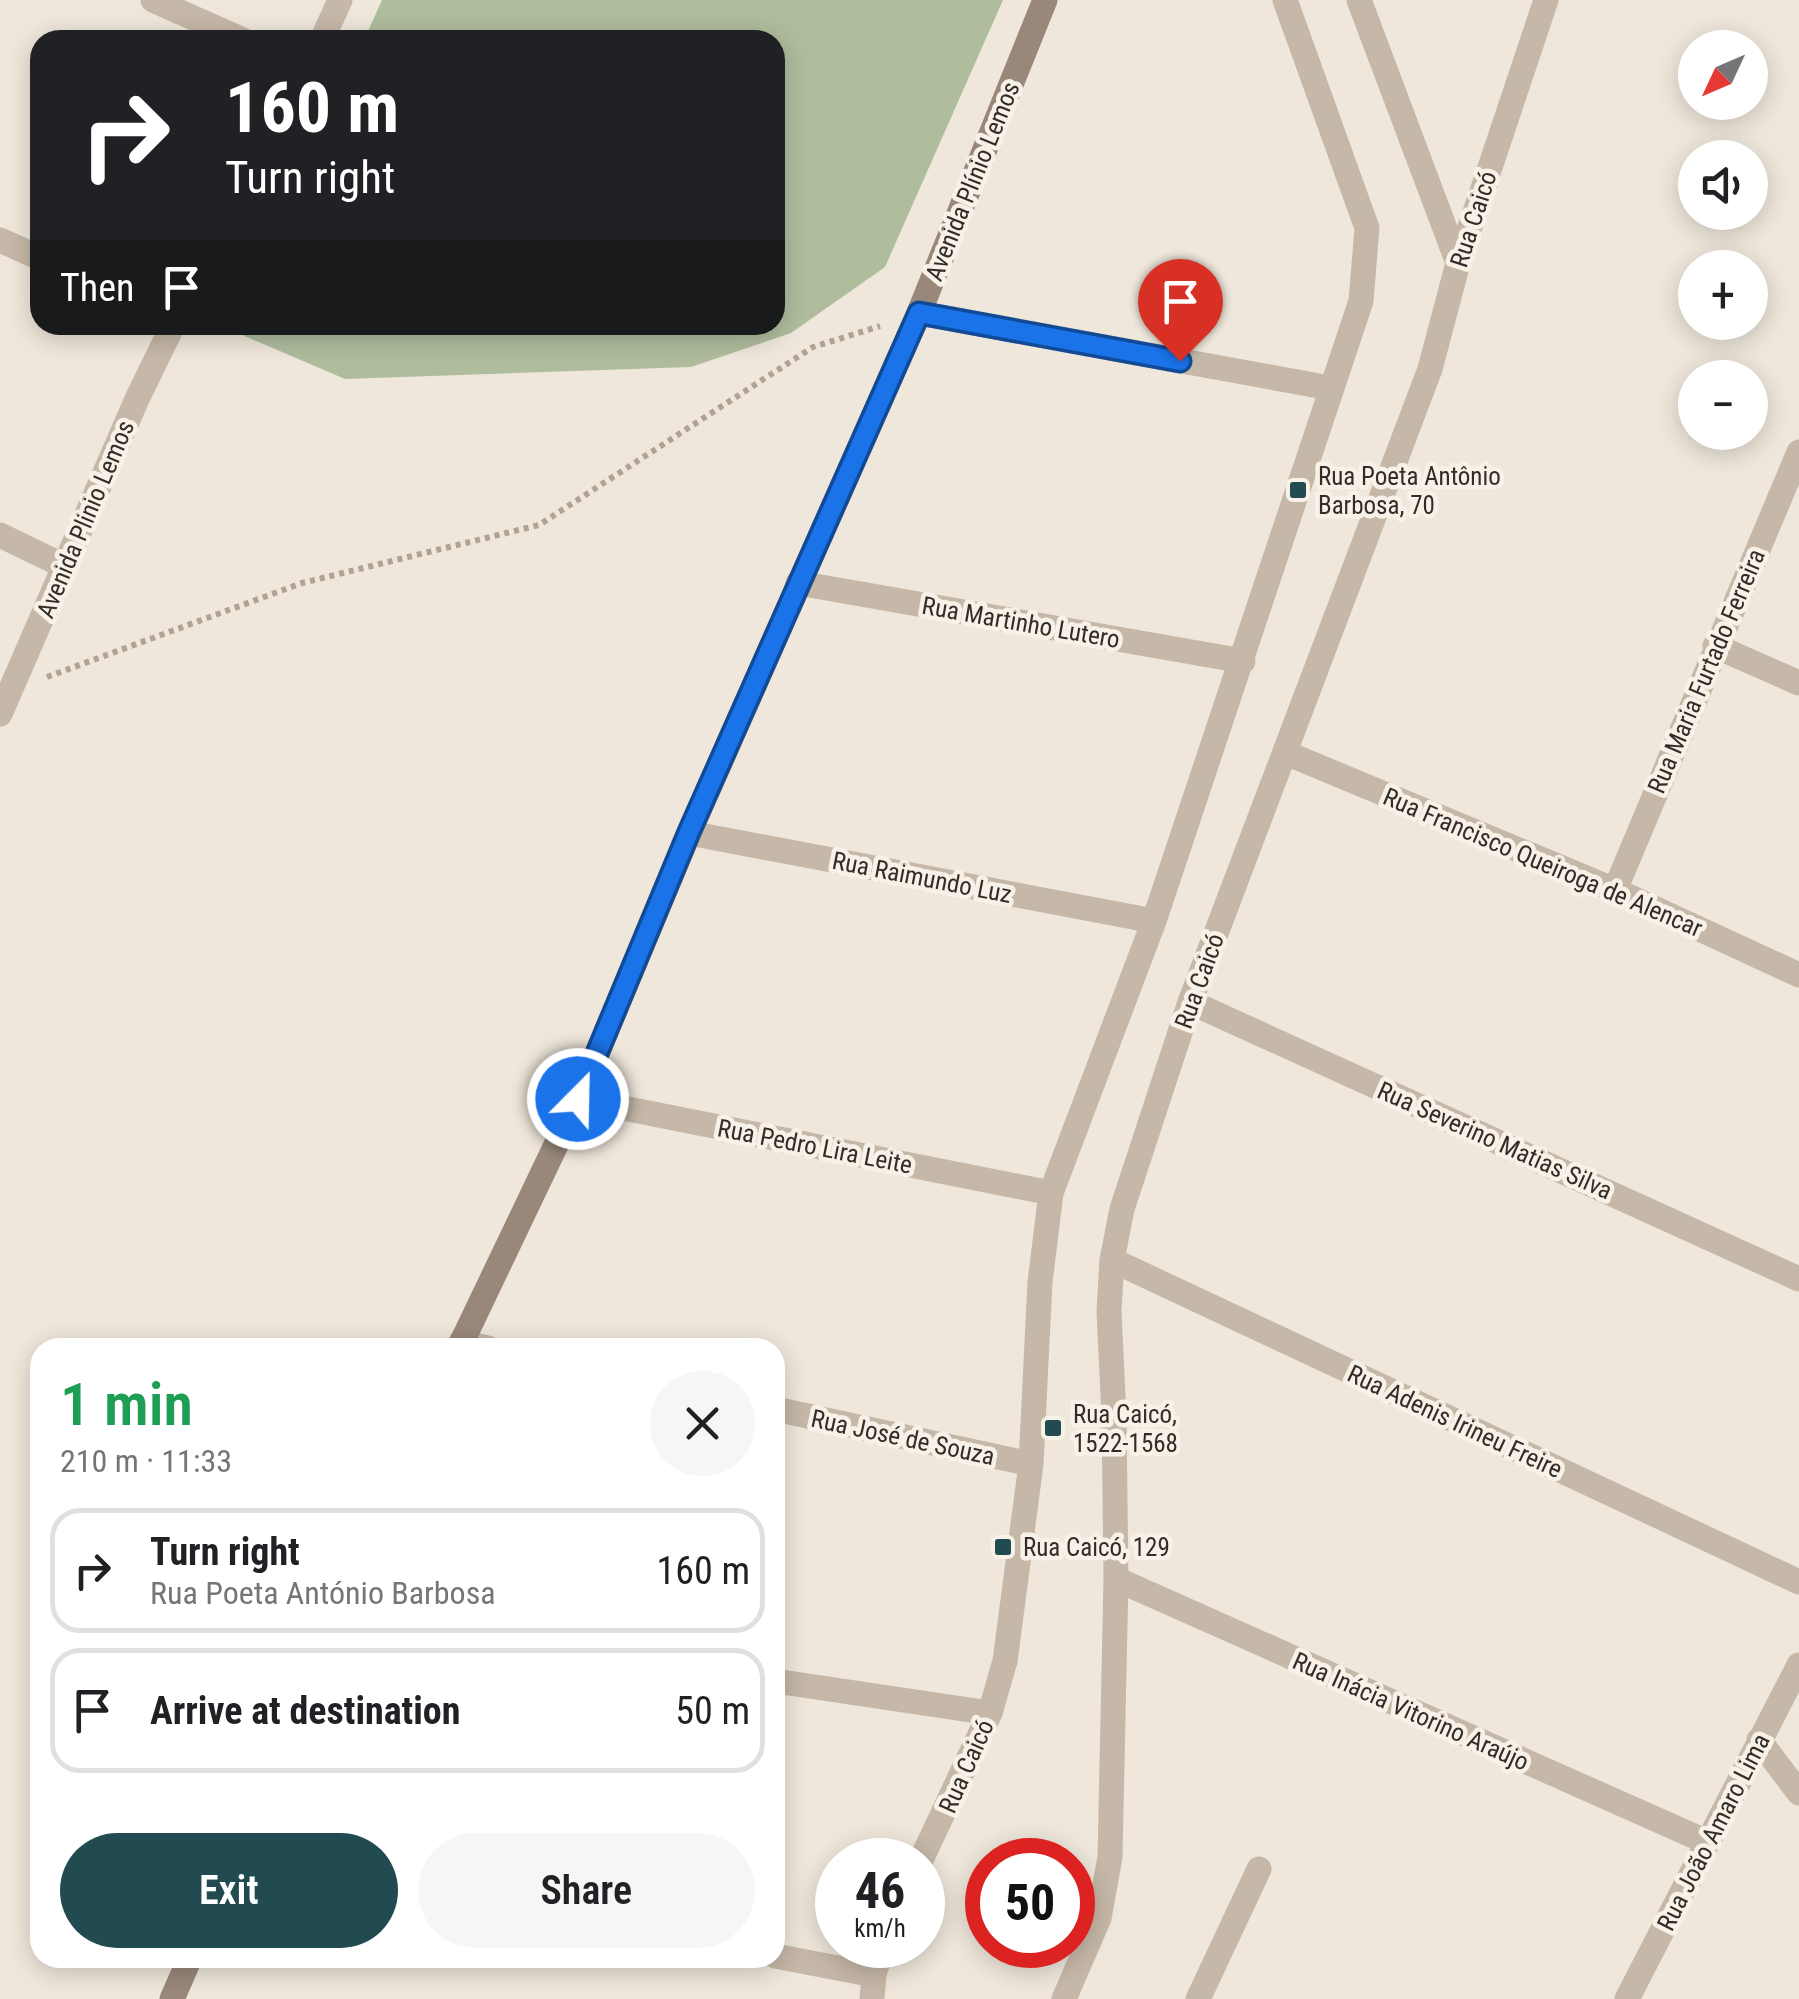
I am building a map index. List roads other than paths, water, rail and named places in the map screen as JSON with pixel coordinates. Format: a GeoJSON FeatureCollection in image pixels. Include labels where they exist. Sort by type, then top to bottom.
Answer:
{"type":"FeatureCollection","features":[{"type":"Feature","properties":{"kind":"main road","name":"Avenida Plínio Lemos"},"geometry":{"type":"LineString","coordinates":[[463,1338],[578,1099],[689,832],[919,313],[1045,0]]}},
{"type":"Feature","properties":{"kind":"main road"},"geometry":{"type":"LineString","coordinates":[[172,1999],[186,1968]]}},
{"type":"Feature","properties":{"kind":"street"},"geometry":{"type":"LineString","coordinates":[[153,0],[220,30]]}},
{"type":"Feature","properties":{"kind":"street"},"geometry":{"type":"LineString","coordinates":[[326,30],[340,0]]}},
{"type":"Feature","properties":{"kind":"street","name":"Rua Caicó"},"geometry":{"type":"LineString","coordinates":[[931,1838],[990,1713],[1005,1661],[1031,1464],[1040,1282],[1051,1194],[1154,922],[1361,301],[1367,228],[1285,0]]}},
{"type":"Feature","properties":{"kind":"street"},"geometry":{"type":"LineString","coordinates":[[1358,0],[1458,264]]}},
{"type":"Feature","properties":{"kind":"street","name":"Rua Caicó"},"geometry":{"type":"LineString","coordinates":[[1064,1999],[1100,1918],[1110,1857],[1116,1579],[1109,1312],[1112,1260],[1122,1209],[1190,1002],[1430,369],[1458,264],[1546,0]]}},
{"type":"Feature","properties":{"kind":"street"},"geometry":{"type":"LineString","coordinates":[[0,240],[30,254]]}},
{"type":"Feature","properties":{"kind":"street"},"geometry":{"type":"LineString","coordinates":[[919,313],[1330,388]]}},
{"type":"Feature","properties":{"kind":"street","name":"Avenida Plinio Lemos"},"geometry":{"type":"LineString","coordinates":[[0,714],[168,335]]}},
{"type":"Feature","properties":{"kind":"street","name":"Rua Maria Furtado Ferreira"},"geometry":{"type":"LineString","coordinates":[[1615,890],[1799,452]]}},
{"type":"Feature","properties":{"kind":"street"},"geometry":{"type":"LineString","coordinates":[[0,534],[64,566]]}},
{"type":"Feature","properties":{"kind":"street","name":"Rua Martinho Lutero"},"geometry":{"type":"LineString","coordinates":[[798,583],[1243,661]]}},
{"type":"Feature","properties":{"kind":"street"},"geometry":{"type":"LineString","coordinates":[[1715,646],[1799,683]]}},
{"type":"Feature","properties":{"kind":"street","name":"Rua Francisco Queiroga de Alencar"},"geometry":{"type":"LineString","coordinates":[[1286,752],[1615,890],[1799,974]]}},
{"type":"Feature","properties":{"kind":"street","name":"Rua Raimundo Luz"},"geometry":{"type":"LineString","coordinates":[[689,832],[1154,922]]}},
{"type":"Feature","properties":{"kind":"street","name":"Rua Severino Matias Silva"},"geometry":{"type":"LineString","coordinates":[[1190,1002],[1799,1279]]}},
{"type":"Feature","properties":{"kind":"street","name":"Rua Pedro Lira Leite"},"geometry":{"type":"LineString","coordinates":[[578,1099],[1051,1194]]}},
{"type":"Feature","properties":{"kind":"street","name":"Rua Adenis Irineu Freire"},"geometry":{"type":"LineString","coordinates":[[1112,1260],[1799,1582]]}},
{"type":"Feature","properties":{"kind":"street","name":"Rua José de Souza"},"geometry":{"type":"LineString","coordinates":[[785,1411],[1031,1464]]}},
{"type":"Feature","properties":{"kind":"street","name":"Rua Inácia Vitorino Araújo"},"geometry":{"type":"LineString","coordinates":[[1116,1579],[1707,1842]]}},
{"type":"Feature","properties":{"kind":"street","name":"Rua João Amaro Lima"},"geometry":{"type":"LineString","coordinates":[[1627,1999],[1799,1664]]}},
{"type":"Feature","properties":{"kind":"street"},"geometry":{"type":"LineString","coordinates":[[785,1682],[990,1713]]}},
{"type":"Feature","properties":{"kind":"street"},"geometry":{"type":"LineString","coordinates":[[1759,1740],[1799,1793]]}},
{"type":"Feature","properties":{"kind":"street"},"geometry":{"type":"LineString","coordinates":[[1198,1999],[1260,1869]]}},
{"type":"Feature","properties":{"kind":"street"},"geometry":{"type":"LineString","coordinates":[[785,1959],[873,1987]]}},
{"type":"Feature","properties":{"kind":"place","name":"Rua Poeta Antônio Barbosa, 70"},"geometry":{"type":"Point","coordinates":[1298,490]}},
{"type":"Feature","properties":{"kind":"place","name":"Rua Caicó, 1522-1568"},"geometry":{"type":"Point","coordinates":[1053,1428]}},
{"type":"Feature","properties":{"kind":"place","name":"Rua Caicó, 129"},"geometry":{"type":"Point","coordinates":[1003,1547]}}]}
